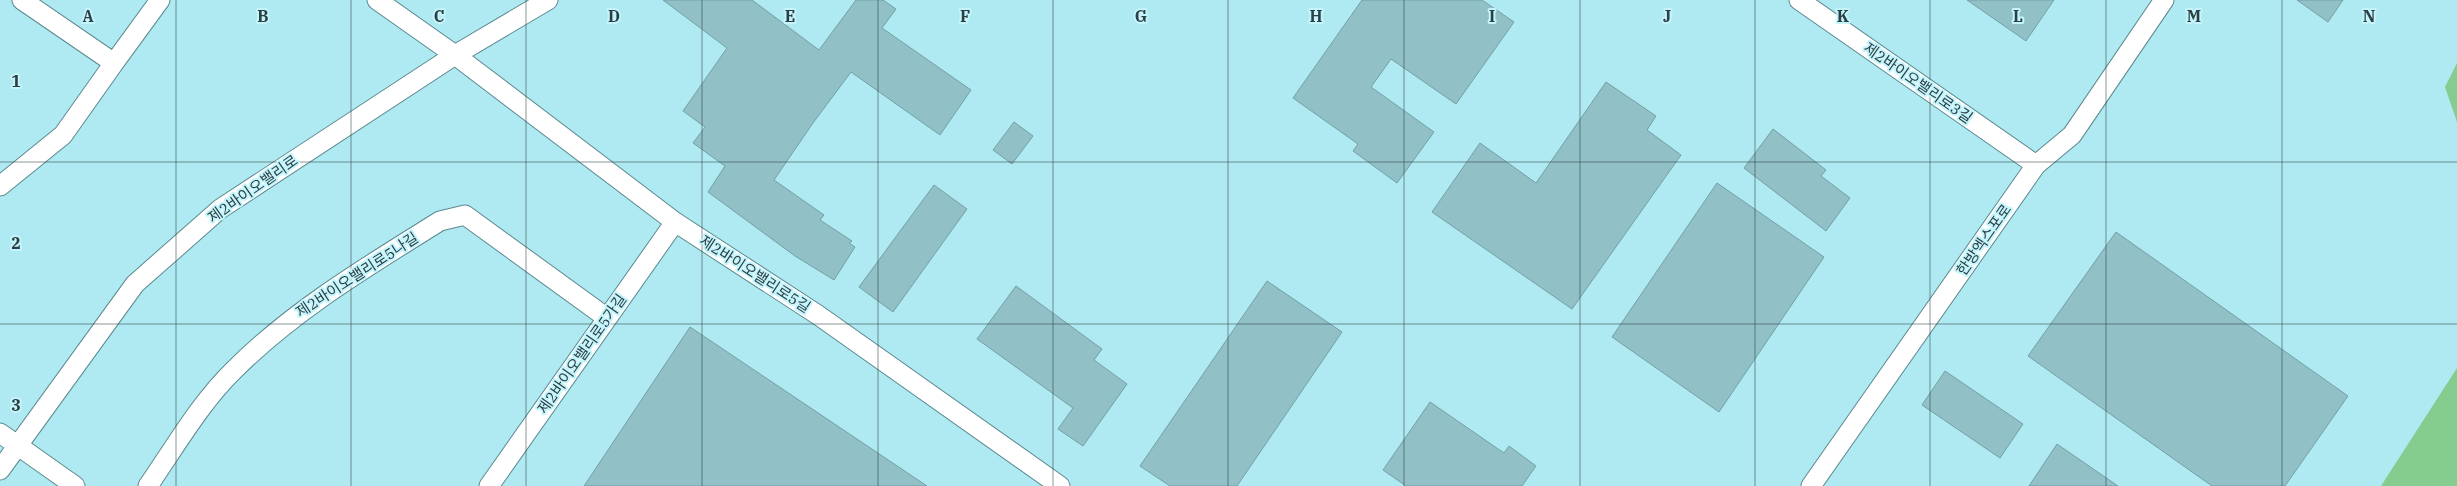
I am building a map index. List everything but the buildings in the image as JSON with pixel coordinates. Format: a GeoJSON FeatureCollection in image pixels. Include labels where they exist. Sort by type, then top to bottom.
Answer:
{"type":"FeatureCollection","features":[{"type":"Feature","properties":{"kind":"street"},"geometry":{"type":"LineString","coordinates":[[22,0],[114,62]]}},
{"type":"Feature","properties":{"kind":"street"},"geometry":{"type":"LineString","coordinates":[[0,186],[63,135],[160,0]]}},
{"type":"Feature","properties":{"kind":"street","name":"제2바이오밸리로5길"},"geometry":{"type":"LineString","coordinates":[[377,0],[455,55],[675,222],[818,315],[1060,486]]}},
{"type":"Feature","properties":{"kind":"street","name":"제2바이오밸리로"},"geometry":{"type":"LineString","coordinates":[[0,470],[135,284],[220,209],[455,55],[548,0]]}},
{"type":"Feature","properties":{"kind":"street","name":"제2바이오밸리로3길"},"geometry":{"type":"LineString","coordinates":[[1799,0],[2036,165]]}},
{"type":"Feature","properties":{"kind":"street","name":"한방엑스포로"},"geometry":{"type":"LineString","coordinates":[[1811,486],[2036,165],[2072,135],[2164,0]]}},
{"type":"Feature","properties":{"kind":"street","name":"제2바이오밸리로5나길"},"geometry":{"type":"LineString","coordinates":[[148,486],[206,402],[233,370],[294,316],[440,221],[465,215],[607,318]]}},
{"type":"Feature","properties":{"kind":"street","name":"제2바이오밸리로5가길"},"geometry":{"type":"LineString","coordinates":[[489,486],[675,222]]}},
{"type":"Feature","properties":{"kind":"street"},"geometry":{"type":"LineString","coordinates":[[0,433],[75,486]]}},
{"type":"Feature","properties":{"kind":"shaded area"},"geometry":{"type":"Polygon","coordinates":[[[0,0],[2457,0],[2457,486],[0,486],[0,0]]]}},
{"type":"Feature","properties":{"kind":"green space"},"geometry":{"type":"Polygon","coordinates":[[[2457,63],[2457,122],[2445,87],[2457,63]]]}},
{"type":"Feature","properties":{"kind":"green space"},"geometry":{"type":"Polygon","coordinates":[[[2457,368],[2457,486],[2381,486],[2457,368]]]}}]}
